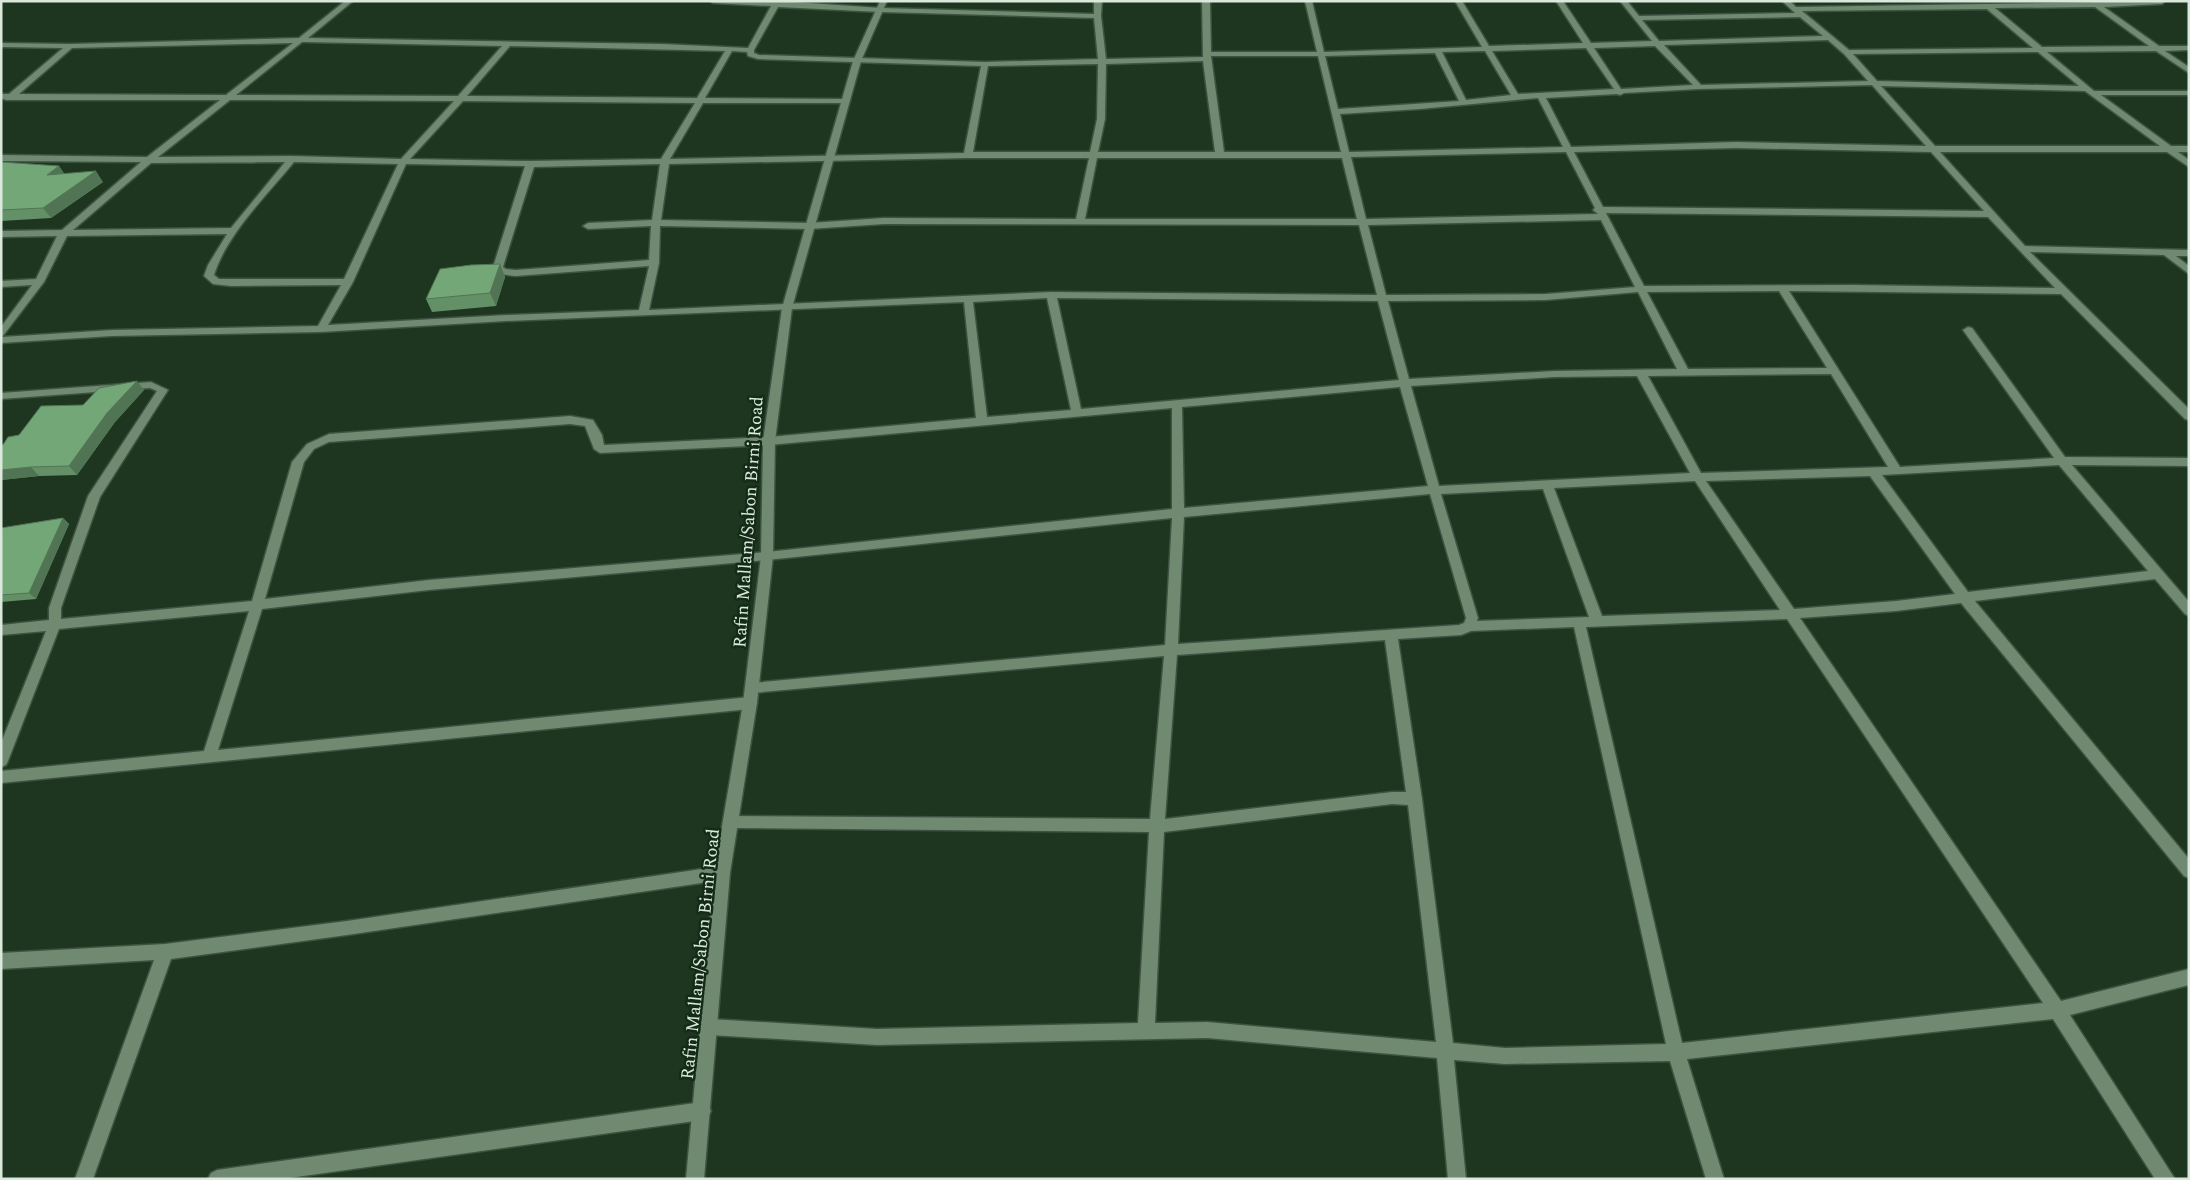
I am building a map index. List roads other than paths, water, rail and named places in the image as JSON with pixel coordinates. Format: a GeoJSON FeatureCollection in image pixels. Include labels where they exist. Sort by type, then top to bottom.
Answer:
{"type":"FeatureCollection","features":[{"type":"Feature","properties":{"kind":"street"},"geometry":{"type":"LineString","coordinates":[[1,334],[39,282],[63,234],[149,160],[229,96],[304,40],[350,1]]}},
{"type":"Feature","properties":{"kind":"street"},"geometry":{"type":"LineString","coordinates":[[713,1],[882,5],[1097,16]]}},
{"type":"Feature","properties":{"kind":"street"},"geometry":{"type":"LineString","coordinates":[[1080,222],[1101,119],[1102,60],[1097,16],[1098,1]]}},
{"type":"Feature","properties":{"kind":"street"},"geometry":{"type":"LineString","coordinates":[[1206,1],[1208,57],[1220,156]]}},
{"type":"Feature","properties":{"kind":"street"},"geometry":{"type":"LineString","coordinates":[[1308,1],[1381,298],[1433,490],[1472,618],[1469,626]]}},
{"type":"Feature","properties":{"kind":"street"},"geometry":{"type":"LineString","coordinates":[[1458,1],[1516,97]]}},
{"type":"Feature","properties":{"kind":"street"},"geometry":{"type":"LineString","coordinates":[[1559,1],[1620,93]]}},
{"type":"Feature","properties":{"kind":"street"},"geometry":{"type":"LineString","coordinates":[[1623,1],[1657,43],[1699,87]]}},
{"type":"Feature","properties":{"kind":"street"},"geometry":{"type":"LineString","coordinates":[[1785,1],[1847,52],[2022,249],[2189,416]]}},
{"type":"Feature","properties":{"kind":"street"},"geometry":{"type":"LineString","coordinates":[[1982,1],[2090,91],[2189,164]]}},
{"type":"Feature","properties":{"kind":"street"},"geometry":{"type":"LineString","coordinates":[[1638,18],[2162,2]]}},
{"type":"Feature","properties":{"kind":"street"},"geometry":{"type":"LineString","coordinates":[[750,50],[776,3]]}},
{"type":"Feature","properties":{"kind":"street"},"geometry":{"type":"LineString","coordinates":[[2094,3],[2189,71]]}},
{"type":"Feature","properties":{"kind":"street","name":"Rafin Mallam/Sabon Birni Road"},"geometry":{"type":"LineString","coordinates":[[695,1179],[710,1027],[722,872],[750,703],[767,556],[769,441],[787,308],[857,61],[882,5]]}},
{"type":"Feature","properties":{"kind":"street"},"geometry":{"type":"LineString","coordinates":[[750,50],[751,54],[758,57],[985,64],[1830,38]]}},
{"type":"Feature","properties":{"kind":"street"},"geometry":{"type":"LineString","coordinates":[[1,45],[70,46],[304,40],[663,46],[750,50]]}},
{"type":"Feature","properties":{"kind":"street"},"geometry":{"type":"LineString","coordinates":[[321,329],[348,282],[403,162],[508,44]]}},
{"type":"Feature","properties":{"kind":"street"},"geometry":{"type":"LineString","coordinates":[[1,103],[12,96],[70,46]]}},
{"type":"Feature","properties":{"kind":"street"},"geometry":{"type":"LineString","coordinates":[[1847,52],[2189,48]]}},
{"type":"Feature","properties":{"kind":"street"},"geometry":{"type":"LineString","coordinates":[[643,313],[654,263],[656,223],[665,160],[730,49]]}},
{"type":"Feature","properties":{"kind":"street"},"geometry":{"type":"LineString","coordinates":[[1437,50],[1464,103]]}},
{"type":"Feature","properties":{"kind":"street"},"geometry":{"type":"LineString","coordinates":[[968,154],[985,64]]}},
{"type":"Feature","properties":{"kind":"street"},"geometry":{"type":"LineString","coordinates":[[1334,112],[1464,103],[1516,97],[1620,93],[1699,87],[1876,83],[2189,93]]}},
{"type":"Feature","properties":{"kind":"street"},"geometry":{"type":"LineString","coordinates":[[1,96],[846,101]]}},
{"type":"Feature","properties":{"kind":"street"},"geometry":{"type":"LineString","coordinates":[[1541,96],[1600,214],[1684,372]]}},
{"type":"Feature","properties":{"kind":"street"},"geometry":{"type":"LineString","coordinates":[[1,158],[292,159],[530,164],[665,160],[829,159],[968,154],[1347,155],[1736,145],[1932,149],[2189,149]]}},
{"type":"Feature","properties":{"kind":"street"},"geometry":{"type":"LineString","coordinates":[[292,159],[234,231],[210,268],[210,276],[216,282],[348,282]]}},
{"type":"Feature","properties":{"kind":"street"},"geometry":{"type":"LineString","coordinates":[[530,164],[498,267],[503,272],[516,273],[654,263]]}},
{"type":"Feature","properties":{"kind":"street"},"geometry":{"type":"LineString","coordinates":[[588,226],[656,223],[809,226],[884,221],[1363,222],[1600,214],[1990,214]]}},
{"type":"Feature","properties":{"kind":"street"},"geometry":{"type":"LineString","coordinates":[[1,234],[234,231]]}},
{"type":"Feature","properties":{"kind":"street"},"geometry":{"type":"LineString","coordinates":[[2022,249],[2189,253]]}},
{"type":"Feature","properties":{"kind":"street"},"geometry":{"type":"LineString","coordinates":[[2167,253],[2189,271]]}},
{"type":"Feature","properties":{"kind":"street"},"geometry":{"type":"LineString","coordinates":[[1,284],[39,282]]}},
{"type":"Feature","properties":{"kind":"street"},"geometry":{"type":"LineString","coordinates":[[1782,288],[1896,470]]}},
{"type":"Feature","properties":{"kind":"street"},"geometry":{"type":"LineString","coordinates":[[1,340],[112,333],[321,329],[506,318],[787,308],[1051,295],[1381,298],[1546,297],[1641,289],[1782,288],[2065,291]]}},
{"type":"Feature","properties":{"kind":"street"},"geometry":{"type":"LineString","coordinates":[[1051,295],[1077,414]]}},
{"type":"Feature","properties":{"kind":"street"},"geometry":{"type":"LineString","coordinates":[[968,298],[982,422]]}},
{"type":"Feature","properties":{"kind":"street"},"geometry":{"type":"LineString","coordinates":[[1968,330],[2062,461],[2189,611]]}},
{"type":"Feature","properties":{"kind":"street"},"geometry":{"type":"LineString","coordinates":[[209,756],[258,605],[298,462],[303,452],[317,441],[329,438],[570,420],[588,423],[596,435],[600,449],[769,441],[1404,383],[1554,374],[1834,371]]}},
{"type":"Feature","properties":{"kind":"street"},"geometry":{"type":"LineString","coordinates":[[1640,372],[1698,477],[2057,1010],[2166,1179]]}},
{"type":"Feature","properties":{"kind":"street"},"geometry":{"type":"LineString","coordinates":[[1,396],[151,385],[163,390],[94,496],[55,608],[55,624],[1,761]]}},
{"type":"Feature","properties":{"kind":"street"},"geometry":{"type":"LineString","coordinates":[[1146,1031],[1157,826],[1171,650],[1178,513],[1177,403]]}},
{"type":"Feature","properties":{"kind":"street"},"geometry":{"type":"LineString","coordinates":[[1,630],[258,605],[429,585],[767,556],[1178,513],[1433,490],[1698,477],[1873,472],[2062,461],[2189,462]]}},
{"type":"Feature","properties":{"kind":"street"},"geometry":{"type":"LineString","coordinates":[[1873,472],[1964,597],[2189,871]]}},
{"type":"Feature","properties":{"kind":"street"},"geometry":{"type":"LineString","coordinates":[[1547,484],[1597,621]]}},
{"type":"Feature","properties":{"kind":"street"},"geometry":{"type":"LineString","coordinates":[[752,688],[1171,650],[1461,630],[1469,626],[1791,614],[1896,606],[2157,574]]}},
{"type":"Feature","properties":{"kind":"street"},"geometry":{"type":"LineString","coordinates":[[1579,622],[1676,1052],[1715,1179]]}},
{"type":"Feature","properties":{"kind":"street"},"geometry":{"type":"LineString","coordinates":[[1391,635],[1416,799],[1447,1051],[1457,1179]]}},
{"type":"Feature","properties":{"kind":"street"},"geometry":{"type":"LineString","coordinates":[[1,777],[750,703]]}},
{"type":"Feature","properties":{"kind":"street"},"geometry":{"type":"LineString","coordinates":[[730,822],[1157,826],[1392,798],[1416,799]]}},
{"type":"Feature","properties":{"kind":"street"},"geometry":{"type":"LineString","coordinates":[[1,961],[164,952],[356,926],[722,872]]}},
{"type":"Feature","properties":{"kind":"street"},"geometry":{"type":"LineString","coordinates":[[84,1179],[164,952]]}},
{"type":"Feature","properties":{"kind":"street"},"geometry":{"type":"LineString","coordinates":[[710,1027],[878,1037],[1207,1030],[1505,1056],[1676,1052],[2057,1010],[2189,977]]}},
{"type":"Feature","properties":{"kind":"street"},"geometry":{"type":"LineString","coordinates":[[217,1179],[702,1111]]}}]}
